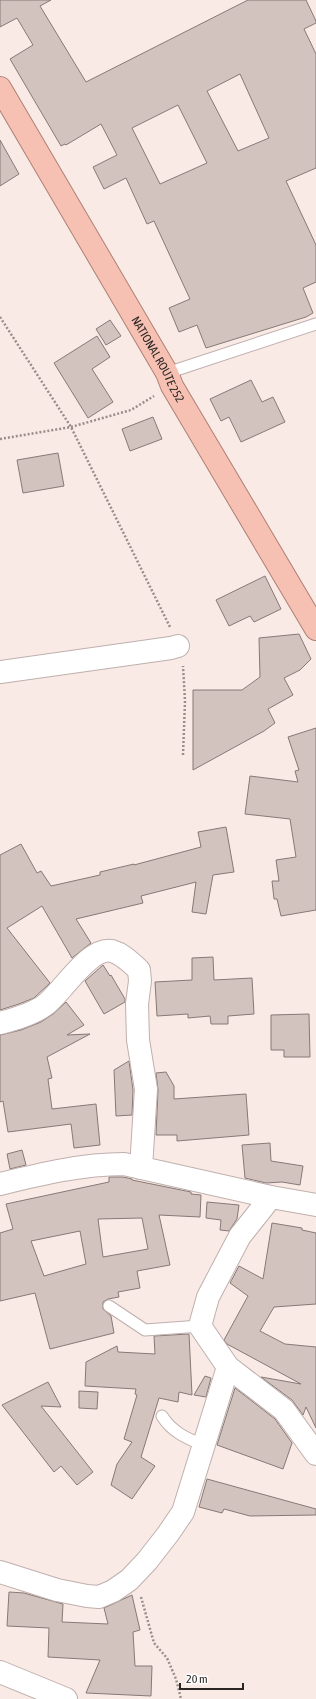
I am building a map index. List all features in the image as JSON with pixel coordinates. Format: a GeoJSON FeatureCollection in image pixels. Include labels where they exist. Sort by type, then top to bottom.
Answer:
{"type":"FeatureCollection","features":[{"type":"Feature","properties":{"kind":"highway","name":"NATIONAL ROUTE 252"},"geometry":{"type":"LineString","coordinates":[[0,88],[316,629]]}},
{"type":"Feature","properties":{"kind":"street"},"geometry":{"type":"LineString","coordinates":[[0,672],[178,646]]}},
{"type":"Feature","properties":{"kind":"street"},"geometry":{"type":"LineString","coordinates":[[0,1023],[32,1012],[45,1005],[63,989],[82,965],[100,953],[111,951],[122,955],[139,970],[140,981],[137,1004],[138,1040],[146,1089],[141,1168]]}},
{"type":"Feature","properties":{"kind":"street"},"geometry":{"type":"LineString","coordinates":[[0,1184],[43,1174],[101,1164],[124,1164],[271,1197],[316,1205]]}},
{"type":"Feature","properties":{"kind":"street"},"geometry":{"type":"LineString","coordinates":[[271,1197],[240,1236],[208,1297],[200,1326],[228,1367],[284,1410],[316,1454]]}},
{"type":"Feature","properties":{"kind":"street"},"geometry":{"type":"LineString","coordinates":[[0,1572],[57,1590],[99,1597],[113,1591],[129,1580],[168,1534],[183,1512],[228,1367]]}},
{"type":"Feature","properties":{"kind":"street"},"geometry":{"type":"LineString","coordinates":[[0,1672],[66,1699]]}},
{"type":"Feature","properties":{"kind":"lane"},"geometry":{"type":"LineString","coordinates":[[170,379],[316,324]]}},
{"type":"Feature","properties":{"kind":"lane"},"geometry":{"type":"LineString","coordinates":[[109,1306],[145,1330],[200,1326]]}},
{"type":"Feature","properties":{"kind":"lane"},"geometry":{"type":"LineString","coordinates":[[162,1416],[165,1422],[180,1435],[203,1445]]}},
{"type":"Feature","properties":{"kind":"path"},"geometry":{"type":"LineString","coordinates":[[0,317],[71,428],[178,646],[184,672],[183,755]]}},
{"type":"Feature","properties":{"kind":"path"},"geometry":{"type":"LineString","coordinates":[[0,439],[71,428],[131,410],[170,379]]}},
{"type":"Feature","properties":{"kind":"path"},"geometry":{"type":"LineString","coordinates":[[135,1573],[154,1643],[167,1658],[176,1679],[181,1699]]}},
{"type":"Feature","properties":{"kind":"building"},"geometry":{"type":"Polygon","coordinates":[[[0,0],[51,0],[40,6],[86,82],[248,0],[306,0],[316,21],[316,23],[304,29],[316,54],[316,168],[286,181],[316,245],[316,282],[303,288],[313,313],[306,317],[206,348],[197,325],[179,332],[169,308],[190,299],[154,221],[147,224],[126,178],[104,189],[93,167],[117,155],[101,124],[66,145],[61,146],[10,59],[33,45],[17,18],[0,27],[0,0]],[[240,74],[207,91],[238,151],[269,138],[240,74]],[[178,105],[132,128],[160,184],[207,163],[178,105]]]}},
{"type":"Feature","properties":{"kind":"building"},"geometry":{"type":"Polygon","coordinates":[[[0,140],[19,174],[0,186],[0,140]]]}},
{"type":"Feature","properties":{"kind":"building"},"geometry":{"type":"Polygon","coordinates":[[[110,320],[121,336],[106,345],[96,329],[110,320]]]}},
{"type":"Feature","properties":{"kind":"building"},"geometry":{"type":"Polygon","coordinates":[[[97,336],[110,357],[92,369],[113,402],[88,418],[54,363],[97,336]]]}},
{"type":"Feature","properties":{"kind":"building"},"geometry":{"type":"Polygon","coordinates":[[[251,380],[262,402],[273,397],[285,422],[241,442],[229,417],[221,421],[210,399],[251,380]]]}},
{"type":"Feature","properties":{"kind":"building"},"geometry":{"type":"Polygon","coordinates":[[[153,417],[162,439],[130,451],[122,429],[153,417]]]}},
{"type":"Feature","properties":{"kind":"building"},"geometry":{"type":"Polygon","coordinates":[[[58,453],[64,486],[23,493],[17,460],[58,453]]]}},
{"type":"Feature","properties":{"kind":"building"},"geometry":{"type":"Polygon","coordinates":[[[265,576],[281,609],[254,622],[250,616],[229,626],[216,600],[265,576]]]}},
{"type":"Feature","properties":{"kind":"building"},"geometry":{"type":"Polygon","coordinates":[[[299,634],[311,659],[300,670],[284,678],[293,695],[268,709],[275,723],[264,731],[193,770],[193,690],[242,690],[260,677],[259,638],[299,634]]]}},
{"type":"Feature","properties":{"kind":"building"},"geometry":{"type":"Polygon","coordinates":[[[316,728],[316,910],[281,916],[277,899],[274,899],[272,881],[279,881],[276,860],[296,857],[290,819],[245,814],[250,776],[298,782],[295,771],[299,770],[288,737],[316,728]]]}},
{"type":"Feature","properties":{"kind":"building"},"geometry":{"type":"Polygon","coordinates":[[[226,827],[234,872],[213,875],[206,914],[192,912],[196,882],[141,896],[143,903],[76,919],[91,943],[72,958],[42,906],[7,928],[50,983],[34,998],[0,1010],[0,855],[21,844],[37,873],[41,871],[51,886],[100,875],[100,872],[134,865],[201,847],[198,832],[226,827]]]}},
{"type":"Feature","properties":{"kind":"building"},"geometry":{"type":"Polygon","coordinates":[[[213,957],[214,980],[252,978],[254,1014],[228,1016],[228,1024],[211,1024],[210,1016],[188,1018],[188,1014],[157,1016],[155,982],[192,980],[192,958],[213,957]]]}},
{"type":"Feature","properties":{"kind":"building"},"geometry":{"type":"Polygon","coordinates":[[[103,965],[110,976],[111,975],[125,999],[125,1002],[104,1014],[85,981],[103,965]]]}},
{"type":"Feature","properties":{"kind":"building"},"geometry":{"type":"Polygon","coordinates":[[[66,1002],[84,1025],[67,1035],[90,1034],[47,1057],[52,1078],[48,1079],[52,1109],[96,1104],[100,1145],[74,1148],[71,1124],[8,1132],[3,1101],[0,1102],[0,1035],[21,1030],[41,1022],[53,1014],[66,1002]]]}},
{"type":"Feature","properties":{"kind":"building"},"geometry":{"type":"Polygon","coordinates":[[[309,1014],[310,1057],[284,1057],[284,1050],[271,1050],[271,1015],[309,1014]]]}},
{"type":"Feature","properties":{"kind":"building"},"geometry":{"type":"Polygon","coordinates":[[[129,1061],[133,1090],[132,1115],[116,1116],[114,1070],[129,1061]]]}},
{"type":"Feature","properties":{"kind":"building"},"geometry":{"type":"Polygon","coordinates":[[[166,1072],[174,1086],[174,1099],[246,1094],[249,1135],[177,1141],[177,1135],[156,1135],[158,1090],[156,1073],[166,1072]]]}},
{"type":"Feature","properties":{"kind":"building"},"geometry":{"type":"Polygon","coordinates":[[[270,1143],[271,1161],[303,1166],[300,1185],[282,1182],[266,1183],[245,1178],[242,1145],[270,1143]]]}},
{"type":"Feature","properties":{"kind":"building"},"geometry":{"type":"Polygon","coordinates":[[[22,1150],[26,1165],[10,1169],[7,1154],[22,1150]]]}},
{"type":"Feature","properties":{"kind":"building"},"geometry":{"type":"Polygon","coordinates":[[[109,1177],[123,1177],[191,1192],[191,1194],[201,1195],[200,1217],[159,1215],[170,1265],[137,1271],[140,1288],[118,1292],[119,1297],[108,1299],[103,1302],[103,1309],[111,1316],[114,1333],[50,1349],[35,1293],[0,1301],[0,1233],[13,1229],[6,1204],[109,1182],[109,1177]],[[142,1218],[98,1219],[103,1257],[148,1249],[142,1218]],[[80,1231],[31,1241],[44,1276],[86,1264],[80,1231]]]}},
{"type":"Feature","properties":{"kind":"building"},"geometry":{"type":"Polygon","coordinates":[[[207,1202],[239,1205],[237,1219],[229,1231],[220,1230],[221,1220],[206,1218],[207,1202]]]}},
{"type":"Feature","properties":{"kind":"building"},"geometry":{"type":"Polygon","coordinates":[[[272,1223],[302,1228],[302,1230],[316,1233],[316,1304],[274,1307],[260,1331],[285,1344],[316,1347],[316,1428],[306,1407],[303,1415],[292,1400],[261,1377],[301,1384],[227,1344],[224,1340],[248,1296],[230,1283],[239,1266],[263,1279],[272,1223]]]}},
{"type":"Feature","properties":{"kind":"building"},"geometry":{"type":"Polygon","coordinates":[[[189,1334],[192,1395],[179,1392],[178,1402],[159,1398],[141,1457],[155,1466],[132,1499],[111,1485],[117,1464],[132,1442],[124,1439],[137,1395],[135,1394],[136,1389],[85,1386],[86,1362],[117,1346],[118,1352],[155,1354],[154,1336],[189,1334]]]}},
{"type":"Feature","properties":{"kind":"building"},"geometry":{"type":"Polygon","coordinates":[[[205,1376],[211,1378],[206,1397],[194,1395],[205,1376]]]}},
{"type":"Feature","properties":{"kind":"building"},"geometry":{"type":"Polygon","coordinates":[[[48,1382],[61,1407],[41,1406],[93,1472],[77,1485],[61,1466],[54,1472],[2,1405],[48,1382]]]}},
{"type":"Feature","properties":{"kind":"building"},"geometry":{"type":"Polygon","coordinates":[[[235,1388],[275,1419],[292,1443],[283,1469],[217,1445],[235,1388]]]}},
{"type":"Feature","properties":{"kind":"building"},"geometry":{"type":"Polygon","coordinates":[[[79,1391],[98,1392],[97,1409],[79,1408],[79,1391]]]}},
{"type":"Feature","properties":{"kind":"building"},"geometry":{"type":"Polygon","coordinates":[[[207,1479],[316,1509],[316,1515],[250,1516],[224,1509],[222,1513],[199,1507],[207,1479]]]}},
{"type":"Feature","properties":{"kind":"building"},"geometry":{"type":"Polygon","coordinates":[[[9,1592],[24,1593],[63,1604],[62,1622],[108,1624],[104,1608],[132,1595],[140,1630],[133,1632],[135,1666],[152,1666],[151,1696],[86,1693],[100,1660],[48,1657],[49,1628],[7,1626],[9,1592]]]}}]}
